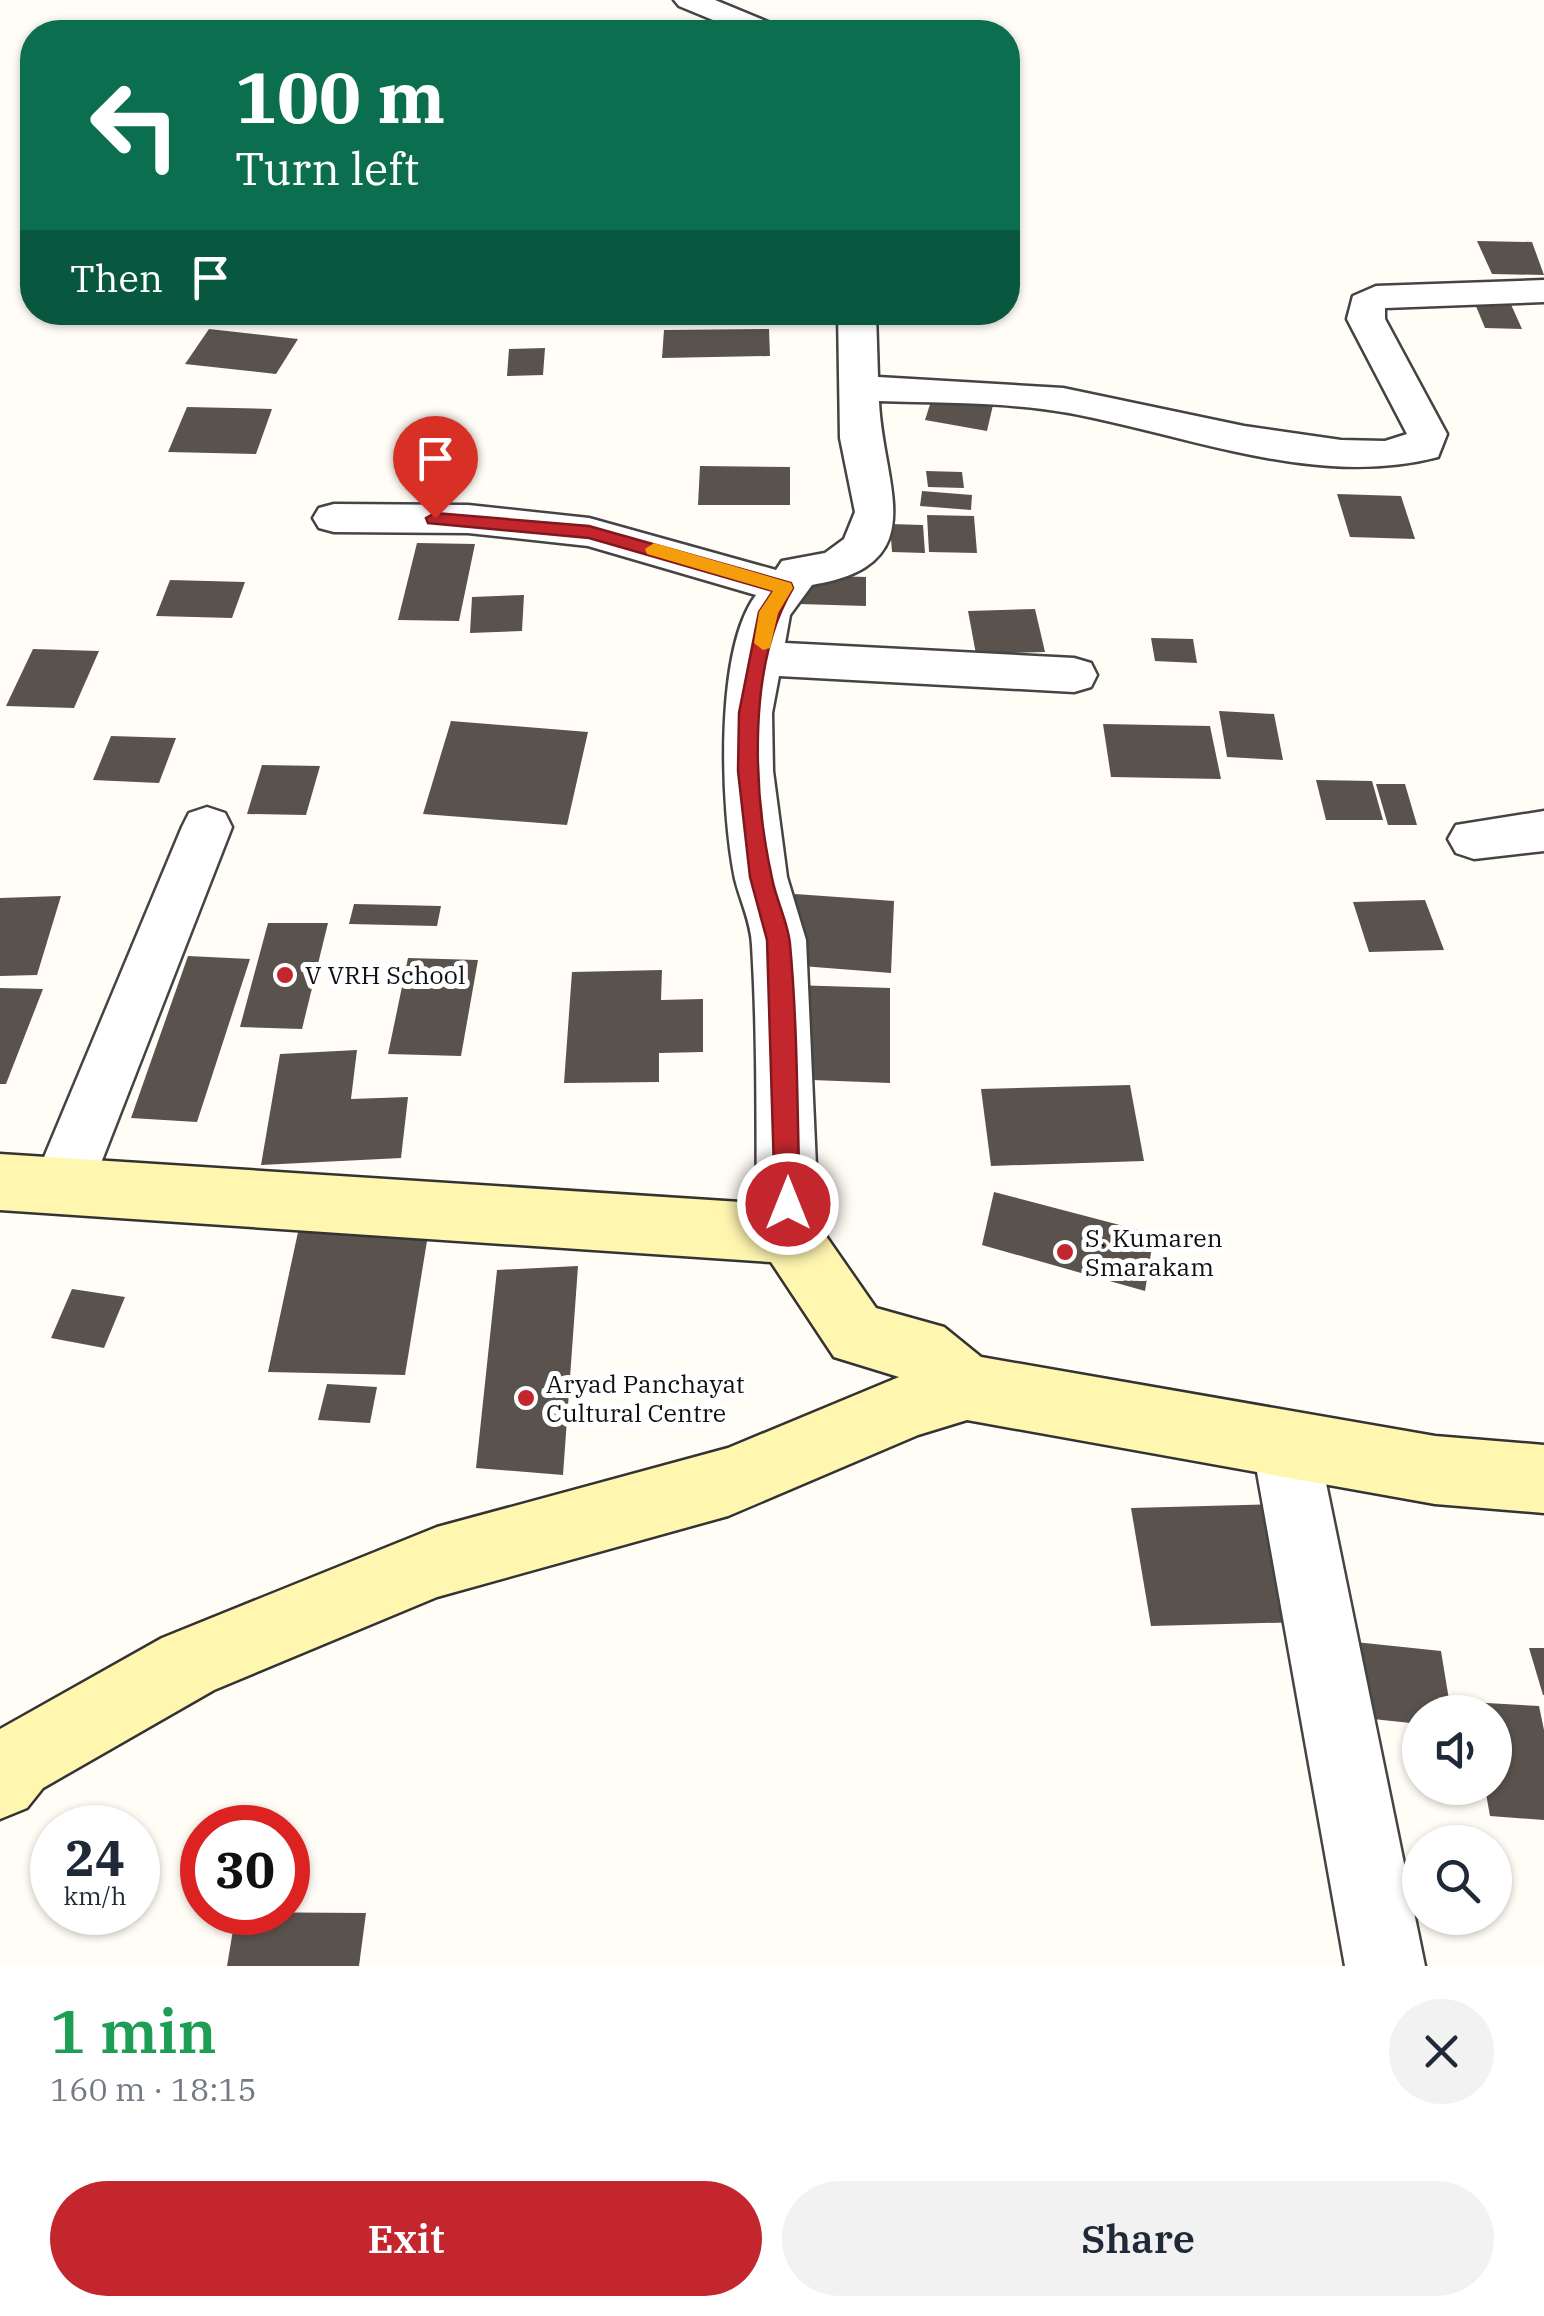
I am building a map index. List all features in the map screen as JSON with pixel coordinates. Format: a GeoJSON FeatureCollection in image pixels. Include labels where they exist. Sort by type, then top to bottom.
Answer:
{"type":"FeatureCollection","features":[{"type":"Feature","properties":{"kind":"main road"},"geometry":{"type":"LineString","coordinates":[[0,1182],[788,1234],[857,1335],[934,1380],[1435,1470],[1544,1479]]}},
{"type":"Feature","properties":{"kind":"main road"},"geometry":{"type":"LineString","coordinates":[[0,1780],[16,1761],[188,1664],[437,1562],[728,1482],[934,1380]]}},
{"type":"Feature","properties":{"kind":"street"},"geometry":{"type":"LineString","coordinates":[[689,0],[738,20]]}},
{"type":"Feature","properties":{"kind":"street"},"geometry":{"type":"LineString","coordinates":[[857,388],[1063,400],[1318,449],[1407,452],[1422,448],[1427,434],[1366,318],[1366,304],[1376,298],[1460,291],[1544,291]]}},
{"type":"Feature","properties":{"kind":"street"},"geometry":{"type":"LineString","coordinates":[[788,1234],[778,940],[760,877],[748,771],[748,713],[768,612],[798,572],[837,566],[863,548],[876,512],[860,438],[857,325]]}},
{"type":"Feature","properties":{"kind":"street"},"geometry":{"type":"LineString","coordinates":[[334,518],[468,519],[589,532],[784,588]]}},
{"type":"Feature","properties":{"kind":"street"},"geometry":{"type":"LineString","coordinates":[[761,658],[1074,676]]}},
{"type":"Feature","properties":{"kind":"street"},"geometry":{"type":"LineString","coordinates":[[62,1186],[207,827]]}},
{"type":"Feature","properties":{"kind":"street"},"geometry":{"type":"LineString","coordinates":[[1474,840],[1544,831]]}},
{"type":"Feature","properties":{"kind":"street"},"geometry":{"type":"LineString","coordinates":[[1285,1444],[1385,1966]]}},
{"type":"Feature","properties":{"kind":"building"},"geometry":{"type":"Polygon","coordinates":[[[1477,241],[1532,242],[1544,275],[1492,274],[1477,241]]]}},
{"type":"Feature","properties":{"kind":"building"},"geometry":{"type":"Polygon","coordinates":[[[1473,299],[1509,300],[1522,329],[1485,328],[1473,299]]]}},
{"type":"Feature","properties":{"kind":"building"},"geometry":{"type":"Polygon","coordinates":[[[209,329],[298,339],[276,374],[185,364],[209,329]]]}},
{"type":"Feature","properties":{"kind":"building"},"geometry":{"type":"Polygon","coordinates":[[[769,329],[770,356],[662,358],[664,330],[769,329]]]}},
{"type":"Feature","properties":{"kind":"building"},"geometry":{"type":"Polygon","coordinates":[[[545,348],[543,375],[507,376],[509,349],[545,348]]]}},
{"type":"Feature","properties":{"kind":"building"},"geometry":{"type":"Polygon","coordinates":[[[933,395],[993,405],[987,431],[925,420],[933,395]]]}},
{"type":"Feature","properties":{"kind":"building"},"geometry":{"type":"Polygon","coordinates":[[[187,407],[272,409],[256,454],[168,452],[187,407]]]}},
{"type":"Feature","properties":{"kind":"building"},"geometry":{"type":"Polygon","coordinates":[[[700,466],[790,467],[790,505],[698,505],[700,466]]]}},
{"type":"Feature","properties":{"kind":"building"},"geometry":{"type":"Polygon","coordinates":[[[926,471],[962,472],[964,488],[928,487],[926,471]]]}},
{"type":"Feature","properties":{"kind":"building"},"geometry":{"type":"Polygon","coordinates":[[[922,491],[972,495],[971,510],[920,506],[922,491]]]}},
{"type":"Feature","properties":{"kind":"building"},"geometry":{"type":"Polygon","coordinates":[[[1337,494],[1401,496],[1415,539],[1350,537],[1337,494]]]}},
{"type":"Feature","properties":{"kind":"building"},"geometry":{"type":"Polygon","coordinates":[[[927,515],[974,516],[977,553],[929,552],[927,515]]]}},
{"type":"Feature","properties":{"kind":"building"},"geometry":{"type":"Polygon","coordinates":[[[890,524],[923,525],[925,553],[892,552],[890,524]]]}},
{"type":"Feature","properties":{"kind":"building"},"geometry":{"type":"Polygon","coordinates":[[[417,543],[475,544],[459,621],[398,620],[417,543]]]}},
{"type":"Feature","properties":{"kind":"building"},"geometry":{"type":"Polygon","coordinates":[[[800,575],[866,577],[866,606],[799,604],[800,575]]]}},
{"type":"Feature","properties":{"kind":"building"},"geometry":{"type":"Polygon","coordinates":[[[170,580],[245,582],[232,618],[156,616],[170,580]]]}},
{"type":"Feature","properties":{"kind":"building"},"geometry":{"type":"Polygon","coordinates":[[[524,595],[522,631],[470,633],[472,597],[524,595]]]}},
{"type":"Feature","properties":{"kind":"building"},"geometry":{"type":"Polygon","coordinates":[[[1035,609],[1045,652],[976,654],[968,611],[1035,609]]]}},
{"type":"Feature","properties":{"kind":"building"},"geometry":{"type":"Polygon","coordinates":[[[1151,638],[1193,639],[1197,663],[1155,661],[1151,638]]]}},
{"type":"Feature","properties":{"kind":"building"},"geometry":{"type":"Polygon","coordinates":[[[33,649],[99,651],[74,708],[6,706],[33,649]]]}},
{"type":"Feature","properties":{"kind":"building"},"geometry":{"type":"Polygon","coordinates":[[[1219,711],[1274,714],[1283,760],[1227,757],[1219,711]]]}},
{"type":"Feature","properties":{"kind":"building"},"geometry":{"type":"Polygon","coordinates":[[[451,721],[588,732],[567,825],[423,814],[451,721]]]}},
{"type":"Feature","properties":{"kind":"building"},"geometry":{"type":"Polygon","coordinates":[[[1103,724],[1210,726],[1221,779],[1111,777],[1103,724]]]}},
{"type":"Feature","properties":{"kind":"building"},"geometry":{"type":"Polygon","coordinates":[[[111,736],[176,738],[159,783],[93,780],[111,736]]]}},
{"type":"Feature","properties":{"kind":"building"},"geometry":{"type":"Polygon","coordinates":[[[262,765],[320,766],[306,815],[247,814],[262,765]]]}},
{"type":"Feature","properties":{"kind":"building"},"geometry":{"type":"Polygon","coordinates":[[[1316,780],[1372,781],[1383,820],[1326,820],[1316,780]]]}},
{"type":"Feature","properties":{"kind":"building"},"geometry":{"type":"Polygon","coordinates":[[[1376,784],[1405,784],[1417,825],[1388,825],[1376,784]]]}},
{"type":"Feature","properties":{"kind":"building"},"geometry":{"type":"Polygon","coordinates":[[[795,894],[894,901],[891,973],[789,965],[795,894]]]}},
{"type":"Feature","properties":{"kind":"building"},"geometry":{"type":"Polygon","coordinates":[[[61,896],[37,975],[0,976],[0,898],[61,896]]]}},
{"type":"Feature","properties":{"kind":"building"},"geometry":{"type":"Polygon","coordinates":[[[1425,900],[1444,950],[1369,952],[1353,902],[1425,900]]]}},
{"type":"Feature","properties":{"kind":"building"},"geometry":{"type":"Polygon","coordinates":[[[354,904],[441,906],[437,926],[349,924],[354,904]]]}},
{"type":"Feature","properties":{"kind":"building","name":"V VRH School"},"geometry":{"type":"Polygon","coordinates":[[[268,923],[328,923],[302,1029],[240,1027],[268,923]]]}},
{"type":"Feature","properties":{"kind":"building"},"geometry":{"type":"Polygon","coordinates":[[[188,956],[250,959],[197,1122],[131,1118],[188,956]]]}},
{"type":"Feature","properties":{"kind":"building"},"geometry":{"type":"Polygon","coordinates":[[[408,958],[478,960],[461,1056],[388,1054],[408,958]]]}},
{"type":"Feature","properties":{"kind":"building"},"geometry":{"type":"Polygon","coordinates":[[[662,970],[661,1000],[703,999],[703,1052],[659,1053],[659,1082],[564,1083],[572,972],[662,970]]]}},
{"type":"Feature","properties":{"kind":"building"},"geometry":{"type":"Polygon","coordinates":[[[791,985],[890,988],[890,1083],[786,1079],[791,985]]]}},
{"type":"Feature","properties":{"kind":"building"},"geometry":{"type":"Polygon","coordinates":[[[0,988],[43,989],[6,1084],[0,1084],[0,988]]]}},
{"type":"Feature","properties":{"kind":"building"},"geometry":{"type":"Polygon","coordinates":[[[357,1050],[351,1099],[408,1097],[401,1158],[261,1165],[280,1054],[357,1050]]]}},
{"type":"Feature","properties":{"kind":"building"},"geometry":{"type":"Polygon","coordinates":[[[1130,1085],[1144,1161],[991,1166],[981,1089],[1130,1085]]]}},
{"type":"Feature","properties":{"kind":"building"},"geometry":{"type":"Polygon","coordinates":[[[994,1192],[1154,1234],[1145,1291],[982,1245],[994,1192]]]}},
{"type":"Feature","properties":{"kind":"building"},"geometry":{"type":"Polygon","coordinates":[[[298,1232],[428,1235],[405,1375],[268,1372],[298,1232]]]}},
{"type":"Feature","properties":{"kind":"building","name":"Aryad Panchayat Cultural Centre"},"geometry":{"type":"Polygon","coordinates":[[[578,1266],[563,1475],[476,1468],[497,1270],[578,1266]]]}},
{"type":"Feature","properties":{"kind":"building"},"geometry":{"type":"Polygon","coordinates":[[[72,1289],[125,1297],[104,1348],[51,1338],[72,1289]]]}},
{"type":"Feature","properties":{"kind":"building"},"geometry":{"type":"Polygon","coordinates":[[[327,1384],[377,1387],[370,1423],[318,1420],[327,1384]]]}},
{"type":"Feature","properties":{"kind":"building"},"geometry":{"type":"Polygon","coordinates":[[[1278,1504],[1305,1622],[1151,1626],[1131,1508],[1278,1504]]]}},
{"type":"Feature","properties":{"kind":"building"},"geometry":{"type":"Polygon","coordinates":[[[1336,1640],[1441,1651],[1448,1695],[1402,1695],[1402,1722],[1345,1716],[1336,1640]]]}},
{"type":"Feature","properties":{"kind":"building"},"geometry":{"type":"Polygon","coordinates":[[[1529,1648],[1544,1648],[1544,1695],[1543,1695],[1529,1648]]]}},
{"type":"Feature","properties":{"kind":"building"},"geometry":{"type":"Polygon","coordinates":[[[1512,1704],[1539,1706],[1544,1730],[1544,1820],[1490,1816],[1488,1805],[1512,1805],[1512,1704]]]}},
{"type":"Feature","properties":{"kind":"building"},"geometry":{"type":"Polygon","coordinates":[[[310,1913],[366,1913],[359,1966],[227,1966],[232,1935],[310,1935],[310,1913]]]}},
{"type":"Feature","properties":{"kind":"slow traffic"},"geometry":{"type":"LineString","coordinates":[[654,549],[784,588],[768,612],[763,643]]}},
{"type":"Feature","properties":{"kind":"place","name":"V VRH School"},"geometry":{"type":"Point","coordinates":[285,975]}},
{"type":"Feature","properties":{"kind":"place","name":"S. Kumaren Smarakam"},"geometry":{"type":"Point","coordinates":[1065,1252]}},
{"type":"Feature","properties":{"kind":"place","name":"Aryad Panchayat Cultural Centre"},"geometry":{"type":"Point","coordinates":[526,1398]}},
{"type":"Feature","properties":{"kind":"route"},"geometry":{"type":"LineString","coordinates":[[435,518],[589,532],[784,588],[768,612],[748,713],[748,771],[760,877],[778,940],[788,1204]]}}]}
